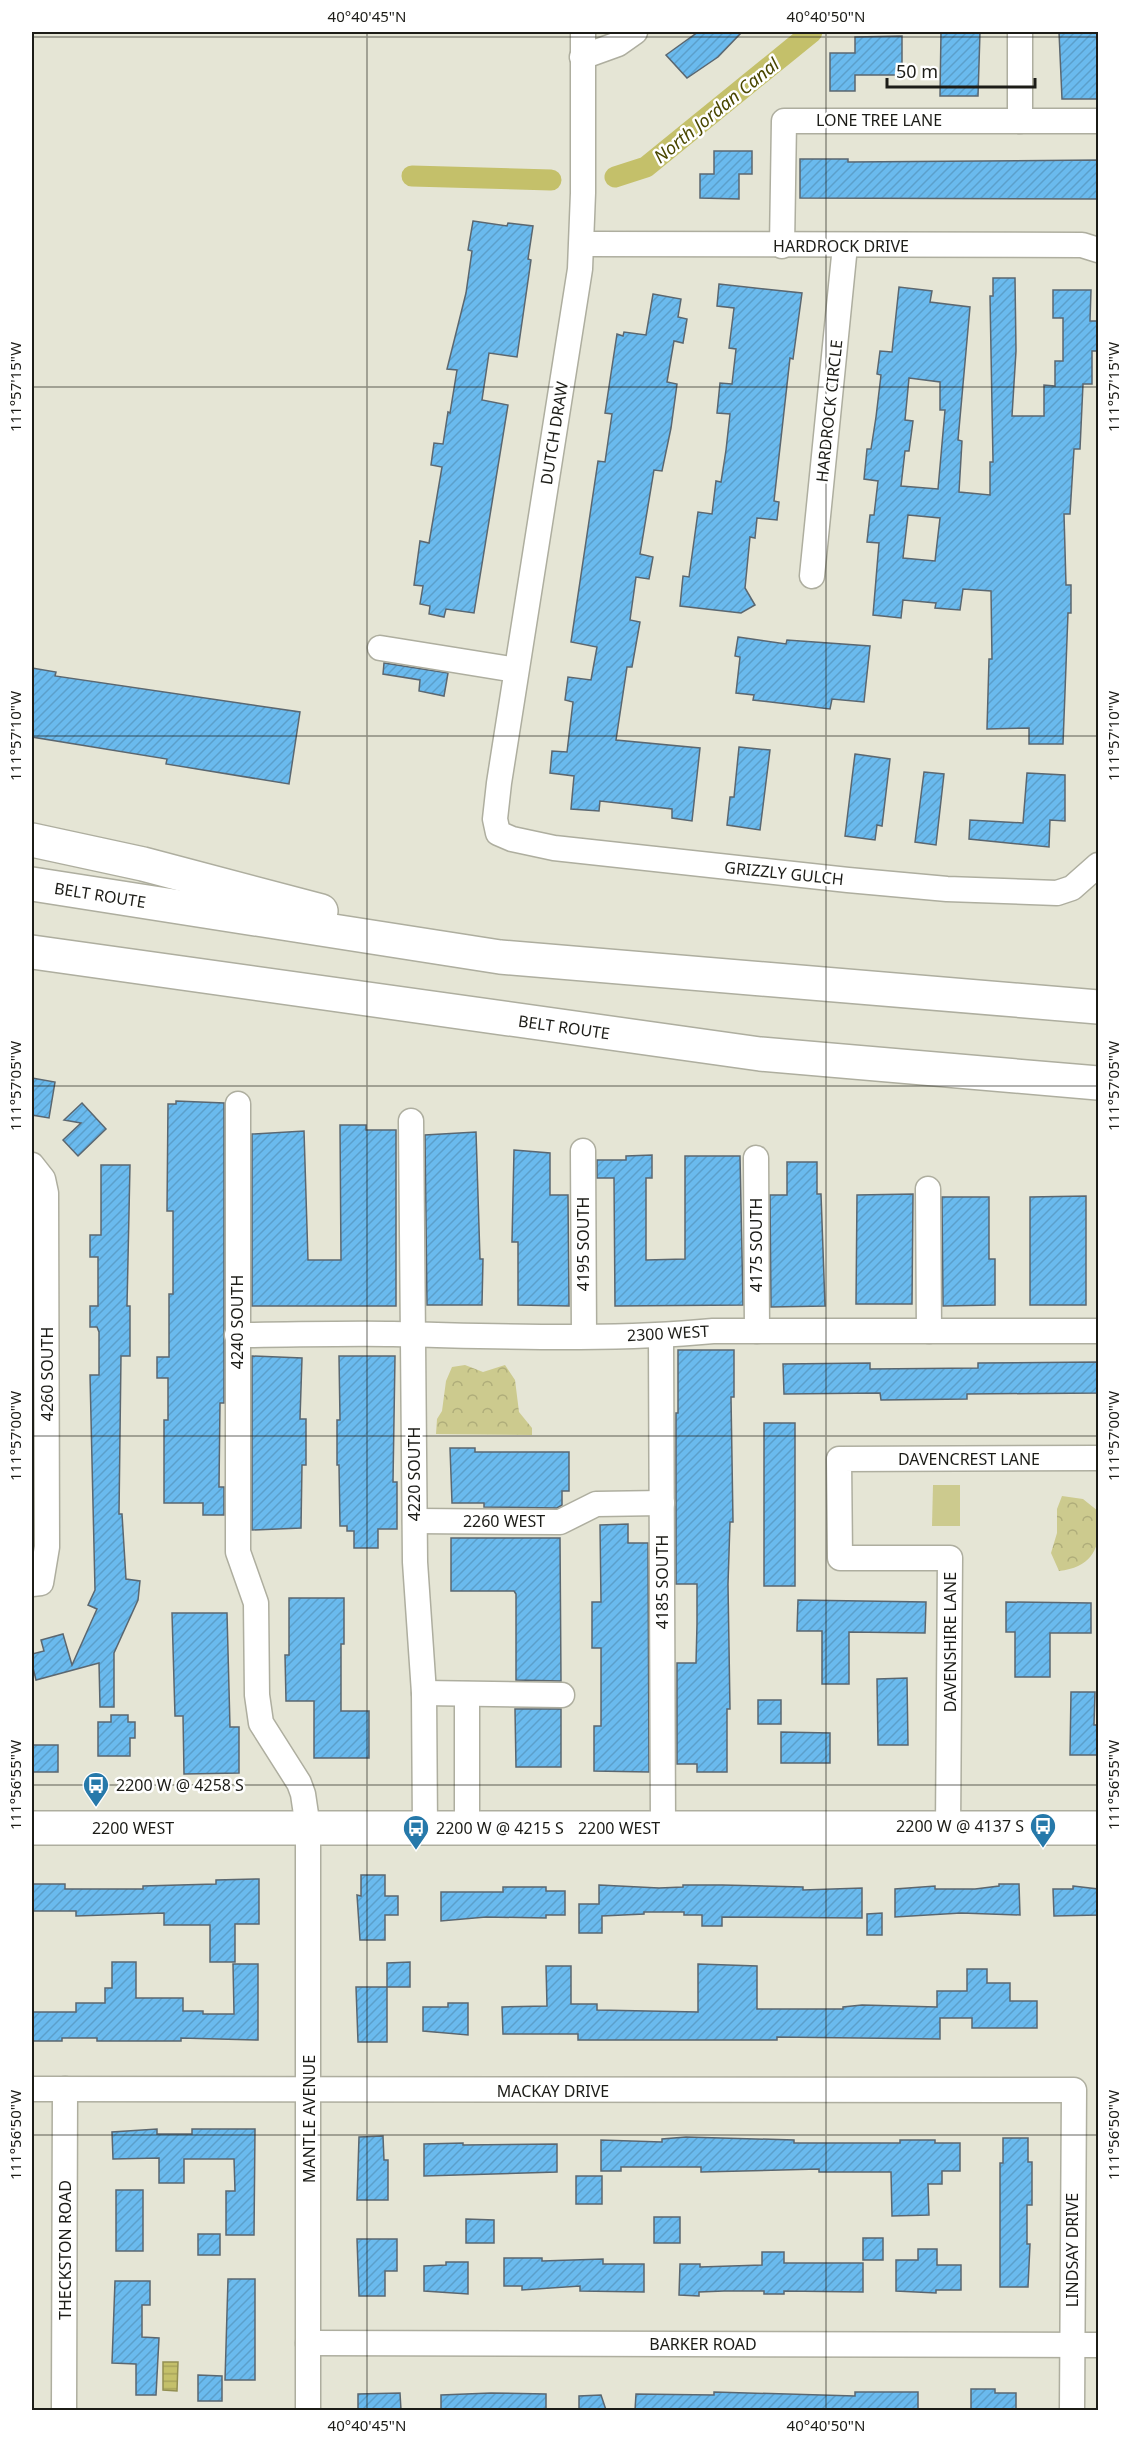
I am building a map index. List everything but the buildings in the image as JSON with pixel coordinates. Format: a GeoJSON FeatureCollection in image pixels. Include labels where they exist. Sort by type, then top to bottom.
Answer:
{"type":"FeatureCollection","features":[{"type":"Feature","properties":{"kind":"main road"},"geometry":{"type":"LineString","coordinates":[[32,840],[143,864],[500,957]]}},
{"type":"Feature","properties":{"kind":"main road","name":"BELT ROUTE"},"geometry":{"type":"LineString","coordinates":[[32,884],[500,957],[1098,1007]]}},
{"type":"Feature","properties":{"kind":"main road","name":"BELT ROUTE"},"geometry":{"type":"LineString","coordinates":[[32,952],[760,1054],[1098,1083]]}},
{"type":"Feature","properties":{"kind":"main road","name":"2200 WEST"},"geometry":{"type":"LineString","coordinates":[[32,1828],[1098,1828]]}},
{"type":"Feature","properties":{"kind":"street","name":"DUTCH DRAW"},"geometry":{"type":"LineString","coordinates":[[498,833],[495,819],[499,783],[583,244],[583,32]]}},
{"type":"Feature","properties":{"kind":"street"},"geometry":{"type":"LineString","coordinates":[[582,57],[618,44],[635,32]]}},
{"type":"Feature","properties":{"kind":"street"},"geometry":{"type":"LineString","coordinates":[[1020,32],[1020,121]]}},
{"type":"Feature","properties":{"kind":"street","name":"LONE TREE LANE"},"geometry":{"type":"LineString","coordinates":[[782,246],[784,121],[1098,121]]}},
{"type":"Feature","properties":{"kind":"street","name":"HARDROCK DRIVE"},"geometry":{"type":"LineString","coordinates":[[583,244],[1082,245],[1098,250]]}},
{"type":"Feature","properties":{"kind":"street","name":"HARDROCK CIRCLE"},"geometry":{"type":"LineString","coordinates":[[812,576],[845,246]]}},
{"type":"Feature","properties":{"kind":"street"},"geometry":{"type":"LineString","coordinates":[[380,648],[516,670]]}},
{"type":"Feature","properties":{"kind":"street","name":"GRIZZLY GULCH"},"geometry":{"type":"LineString","coordinates":[[498,833],[512,839],[554,848],[848,880],[1041,893],[1057,893],[1072,888],[1098,865]]}},
{"type":"Feature","properties":{"kind":"street","name":"4240 SOUTH"},"geometry":{"type":"LineString","coordinates":[[238,1104],[238,1552],[255,1603],[257,1695],[261,1723],[298,1783],[305,1801],[308,1828]]}},
{"type":"Feature","properties":{"kind":"street","name":"4220 SOUTH"},"geometry":{"type":"LineString","coordinates":[[411,1120],[415,1521],[417,1609],[424,1693],[424,1828]]}},
{"type":"Feature","properties":{"kind":"street","name":"4195 SOUTH"},"geometry":{"type":"LineString","coordinates":[[583,1151],[584,1336]]}},
{"type":"Feature","properties":{"kind":"street","name":"4175 SOUTH"},"geometry":{"type":"LineString","coordinates":[[756,1158],[757,1331]]}},
{"type":"Feature","properties":{"kind":"street","name":"4260 SOUTH"},"geometry":{"type":"LineString","coordinates":[[33,1166],[43,1179],[46,1193],[48,1547],[36,1584]]}},
{"type":"Feature","properties":{"kind":"street"},"geometry":{"type":"LineString","coordinates":[[928,1189],[928,1331]]}},
{"type":"Feature","properties":{"kind":"street","name":"2300 WEST"},"geometry":{"type":"LineString","coordinates":[[237,1335],[661,1336],[712,1330],[1098,1331]]}},
{"type":"Feature","properties":{"kind":"street","name":"4185 SOUTH"},"geometry":{"type":"LineString","coordinates":[[661,1336],[663,1828]]}},
{"type":"Feature","properties":{"kind":"street","name":"DAVENCREST LANE"},"geometry":{"type":"LineString","coordinates":[[839,1459],[1098,1458]]}},
{"type":"Feature","properties":{"kind":"street","name":"DAVENSHIRE LANE"},"geometry":{"type":"LineString","coordinates":[[839,1459],[840,1558],[950,1558],[948,1828]]}},
{"type":"Feature","properties":{"kind":"street","name":"2260 WEST"},"geometry":{"type":"LineString","coordinates":[[415,1521],[560,1522],[597,1504],[662,1503]]}},
{"type":"Feature","properties":{"kind":"street"},"geometry":{"type":"LineString","coordinates":[[424,1693],[562,1695]]}},
{"type":"Feature","properties":{"kind":"street"},"geometry":{"type":"LineString","coordinates":[[466,1828],[467,1694]]}},
{"type":"Feature","properties":{"kind":"street","name":"MANTLE AVENUE"},"geometry":{"type":"LineString","coordinates":[[308,1828],[308,2410]]}},
{"type":"Feature","properties":{"kind":"street","name":"MACKAY DRIVE"},"geometry":{"type":"LineString","coordinates":[[32,2089],[1074,2090]]}},
{"type":"Feature","properties":{"kind":"street","name":"THECKSTON ROAD"},"geometry":{"type":"LineString","coordinates":[[64,2410],[65,2089]]}},
{"type":"Feature","properties":{"kind":"street","name":"LINDSAY DRIVE"},"geometry":{"type":"LineString","coordinates":[[1072,2410],[1074,2090]]}},
{"type":"Feature","properties":{"kind":"street","name":"BARKER ROAD"},"geometry":{"type":"LineString","coordinates":[[308,2343],[1098,2345]]}},
{"type":"Feature","properties":{"kind":"green space"},"geometry":{"type":"Polygon","coordinates":[[[465,1365],[483,1372],[505,1365],[515,1380],[519,1412],[532,1428],[532,1435],[436,1434],[446,1381],[452,1367],[465,1365]]]}},
{"type":"Feature","properties":{"kind":"green space"},"geometry":{"type":"Polygon","coordinates":[[[933,1485],[960,1485],[960,1526],[932,1526],[933,1485]]]}},
{"type":"Feature","properties":{"kind":"green space"},"geometry":{"type":"Polygon","coordinates":[[[1062,1496],[1083,1499],[1098,1511],[1099,1533],[1094,1552],[1089,1559],[1071,1569],[1059,1571],[1051,1553],[1057,1533],[1057,1509],[1062,1496]]]}},
{"type":"Feature","properties":{"kind":"shaded area"},"geometry":{"type":"Polygon","coordinates":[[[163,2362],[178,2362],[177,2391],[163,2390],[163,2362]]]}},
{"type":"Feature","properties":{"kind":"waterway","name":"North Jordan Canal"},"geometry":{"type":"LineString","coordinates":[[615,177],[646,167],[812,32]]}},
{"type":"Feature","properties":{"kind":"waterway","name":"North Jordan Canal"},"geometry":{"type":"LineString","coordinates":[[412,176],[551,180]]}},
{"type":"Feature","properties":{"kind":"place","name":"2200 W @ 4258 S"},"geometry":{"type":"Point","coordinates":[96,1808]}},
{"type":"Feature","properties":{"kind":"place","name":"2200 W @ 4137 S"},"geometry":{"type":"Point","coordinates":[1043,1849]}},
{"type":"Feature","properties":{"kind":"place","name":"2200 W @ 4215 S"},"geometry":{"type":"Point","coordinates":[416,1851]}}]}
